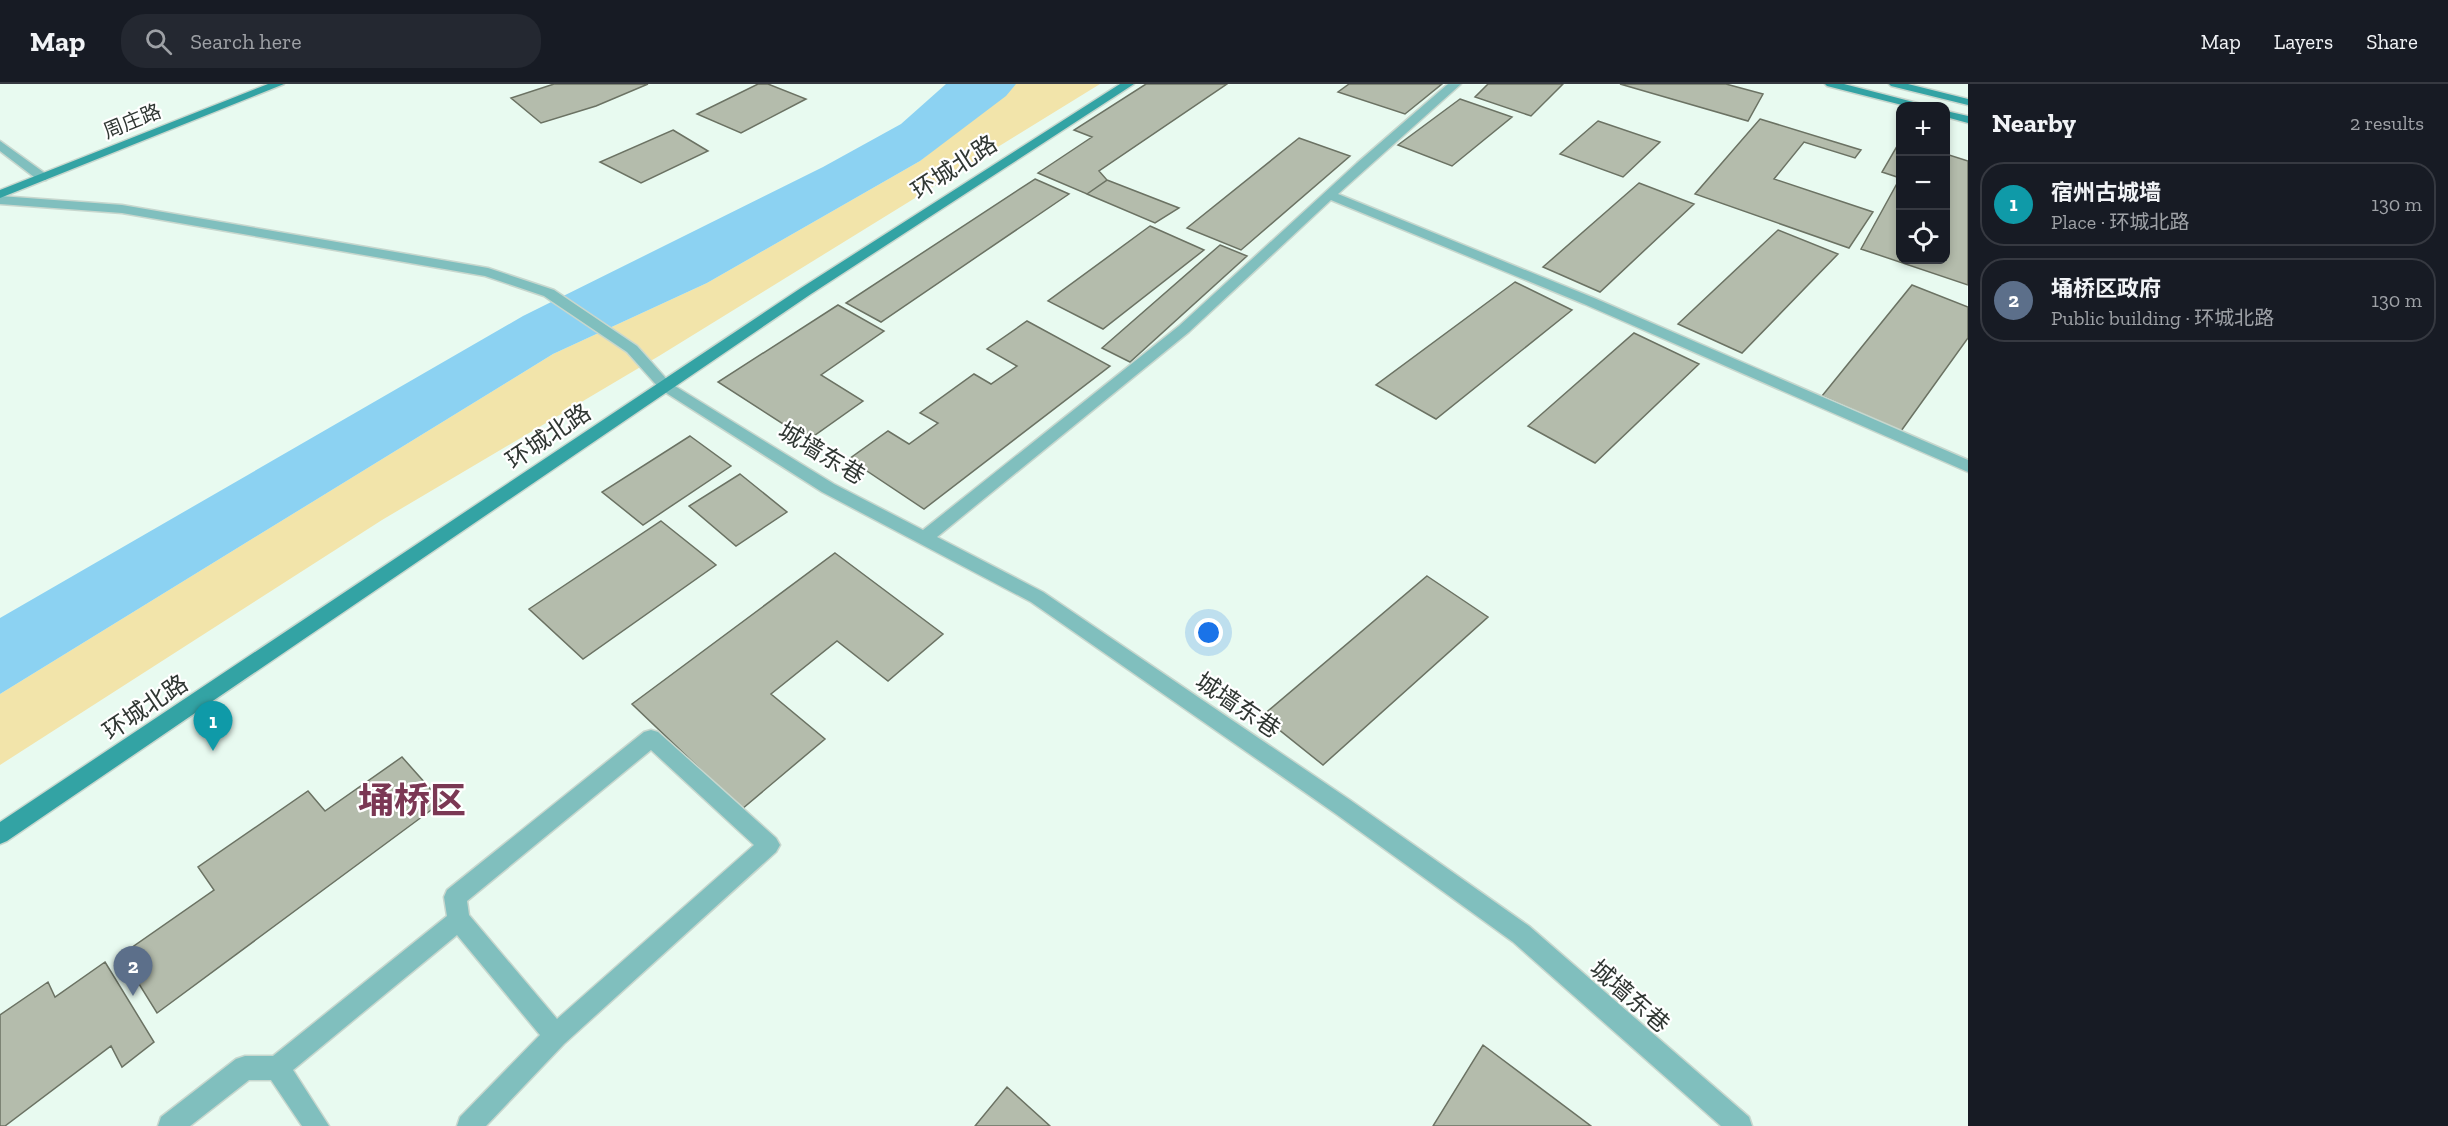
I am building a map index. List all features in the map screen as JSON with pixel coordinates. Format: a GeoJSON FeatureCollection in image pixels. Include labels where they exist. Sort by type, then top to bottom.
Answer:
{"type":"FeatureCollection","features":[{"type":"Feature","properties":{"kind":"main road","name":"周庄路"},"geometry":{"type":"LineString","coordinates":[[0,194],[278,84]]}},
{"type":"Feature","properties":{"kind":"main road","name":"环城北路"},"geometry":{"type":"LineString","coordinates":[[0,834],[816,285],[1128,84]]}},
{"type":"Feature","properties":{"kind":"main road"},"geometry":{"type":"LineString","coordinates":[[1831,84],[1901,102]]}},
{"type":"Feature","properties":{"kind":"main road"},"geometry":{"type":"LineString","coordinates":[[1895,84],[1968,102]]}},
{"type":"Feature","properties":{"kind":"main road"},"geometry":{"type":"LineString","coordinates":[[1950,115],[1968,120]]}},
{"type":"Feature","properties":{"kind":"street"},"geometry":{"type":"LineString","coordinates":[[924,539],[1184,329],[1329,195],[1455,84]]}},
{"type":"Feature","properties":{"kind":"street"},"geometry":{"type":"LineString","coordinates":[[0,145],[42,177]]}},
{"type":"Feature","properties":{"kind":"street"},"geometry":{"type":"LineString","coordinates":[[1329,195],[1589,301],[1968,466]]}},
{"type":"Feature","properties":{"kind":"street","name":"城墙东巷"},"geometry":{"type":"LineString","coordinates":[[0,200],[134,211],[488,272],[549,293],[632,349],[665,386],[828,488],[1036,597],[1342,807],[1521,934],[1740,1126]]}},
{"type":"Feature","properties":{"kind":"street"},"geometry":{"type":"LineString","coordinates":[[470,1126],[556,1036],[769,845],[651,738],[455,897],[459,920],[556,1036]]}},
{"type":"Feature","properties":{"kind":"street"},"geometry":{"type":"LineString","coordinates":[[170,1126],[245,1068],[277,1068],[459,920]]}},
{"type":"Feature","properties":{"kind":"street"},"geometry":{"type":"LineString","coordinates":[[277,1068],[317,1126]]}},
{"type":"Feature","properties":{"kind":"shaded area"},"geometry":{"type":"Polygon","coordinates":[[[1006,84],[1100,84],[659,356],[382,520],[0,765],[0,694],[553,354],[707,283],[920,161],[984,108],[1006,84]]]}},
{"type":"Feature","properties":{"kind":"water"},"geometry":{"type":"Polygon","coordinates":[[[946,84],[1016,84],[1006,96],[920,161],[707,283],[553,354],[0,694],[0,618],[523,316],[823,167],[901,124],[946,84]]]}},
{"type":"Feature","properties":{"kind":"building"},"geometry":{"type":"Polygon","coordinates":[[[554,84],[648,84],[596,106],[541,123],[511,98],[554,84]]]}},
{"type":"Feature","properties":{"kind":"building"},"geometry":{"type":"Polygon","coordinates":[[[758,84],[768,84],[806,99],[741,133],[697,114],[758,84]]]}},
{"type":"Feature","properties":{"kind":"building"},"geometry":{"type":"Polygon","coordinates":[[[1146,84],[1227,84],[1099,171],[1107,180],[1087,194],[1038,173],[1092,137],[1074,130],[1146,84]]]}},
{"type":"Feature","properties":{"kind":"building"},"geometry":{"type":"Polygon","coordinates":[[[1349,84],[1442,84],[1405,114],[1338,92],[1349,84]]]}},
{"type":"Feature","properties":{"kind":"building"},"geometry":{"type":"Polygon","coordinates":[[[1488,84],[1563,84],[1531,116],[1475,97],[1488,84]]]}},
{"type":"Feature","properties":{"kind":"building"},"geometry":{"type":"Polygon","coordinates":[[[1620,84],[1726,84],[1763,94],[1748,121],[1620,84]]]}},
{"type":"Feature","properties":{"kind":"building"},"geometry":{"type":"Polygon","coordinates":[[[1460,99],[1512,117],[1452,166],[1398,145],[1460,99]]]}},
{"type":"Feature","properties":{"kind":"building"},"geometry":{"type":"Polygon","coordinates":[[[1760,119],[1861,150],[1855,158],[1804,142],[1774,179],[1873,212],[1849,248],[1695,194],[1760,119]]]}},
{"type":"Feature","properties":{"kind":"building"},"geometry":{"type":"Polygon","coordinates":[[[1598,121],[1660,142],[1623,177],[1560,154],[1598,121]]]}},
{"type":"Feature","properties":{"kind":"building"},"geometry":{"type":"Polygon","coordinates":[[[673,130],[708,151],[641,183],[600,162],[673,130]]]}},
{"type":"Feature","properties":{"kind":"building"},"geometry":{"type":"Polygon","coordinates":[[[1299,138],[1350,156],[1241,250],[1187,228],[1299,138]]]}},
{"type":"Feature","properties":{"kind":"building"},"geometry":{"type":"Polygon","coordinates":[[[1896,148],[1896,177],[1882,172],[1896,148]]]}},
{"type":"Feature","properties":{"kind":"building"},"geometry":{"type":"Polygon","coordinates":[[[1950,155],[1968,161],[1968,285],[1906,264],[1950,264],[1950,155]]]}},
{"type":"Feature","properties":{"kind":"building"},"geometry":{"type":"Polygon","coordinates":[[[1035,179],[1069,194],[881,322],[846,303],[1035,179]]]}},
{"type":"Feature","properties":{"kind":"building"},"geometry":{"type":"Polygon","coordinates":[[[1107,180],[1179,208],[1155,223],[1087,194],[1107,180]]]}},
{"type":"Feature","properties":{"kind":"building"},"geometry":{"type":"Polygon","coordinates":[[[1639,183],[1694,204],[1600,292],[1543,267],[1639,183]]]}},
{"type":"Feature","properties":{"kind":"building"},"geometry":{"type":"Polygon","coordinates":[[[1896,185],[1896,261],[1861,249],[1896,185]]]}},
{"type":"Feature","properties":{"kind":"building"},"geometry":{"type":"Polygon","coordinates":[[[1150,226],[1204,250],[1103,329],[1048,301],[1150,226]]]}},
{"type":"Feature","properties":{"kind":"building"},"geometry":{"type":"Polygon","coordinates":[[[1778,230],[1838,254],[1742,353],[1678,324],[1778,230]]]}},
{"type":"Feature","properties":{"kind":"building"},"geometry":{"type":"Polygon","coordinates":[[[1220,245],[1247,256],[1130,362],[1102,348],[1220,245]]]}},
{"type":"Feature","properties":{"kind":"building"},"geometry":{"type":"Polygon","coordinates":[[[1515,282],[1572,310],[1436,419],[1376,385],[1515,282]]]}},
{"type":"Feature","properties":{"kind":"building"},"geometry":{"type":"Polygon","coordinates":[[[1912,285],[1968,307],[1968,338],[1901,431],[1822,396],[1912,285]]]}},
{"type":"Feature","properties":{"kind":"building"},"geometry":{"type":"Polygon","coordinates":[[[838,305],[884,331],[821,375],[863,401],[808,440],[718,382],[838,305]]]}},
{"type":"Feature","properties":{"kind":"building"},"geometry":{"type":"Polygon","coordinates":[[[1027,321],[1110,366],[924,509],[849,459],[888,431],[909,444],[938,423],[920,413],[974,374],[991,384],[1017,366],[987,349],[1027,321]]]}},
{"type":"Feature","properties":{"kind":"building"},"geometry":{"type":"Polygon","coordinates":[[[1634,333],[1699,364],[1595,463],[1528,426],[1634,333]]]}},
{"type":"Feature","properties":{"kind":"building"},"geometry":{"type":"Polygon","coordinates":[[[690,436],[731,466],[643,525],[602,492],[690,436]]]}},
{"type":"Feature","properties":{"kind":"building"},"geometry":{"type":"Polygon","coordinates":[[[740,474],[787,512],[736,546],[689,506],[740,474]]]}},
{"type":"Feature","properties":{"kind":"building"},"geometry":{"type":"Polygon","coordinates":[[[661,521],[716,565],[583,659],[529,609],[661,521]]]}},
{"type":"Feature","properties":{"kind":"building"},"geometry":{"type":"Polygon","coordinates":[[[835,553],[943,634],[888,681],[837,641],[771,694],[825,739],[742,809],[632,704],[835,553]]]}},
{"type":"Feature","properties":{"kind":"building"},"geometry":{"type":"Polygon","coordinates":[[[1427,576],[1488,617],[1323,765],[1262,716],[1427,576]]]}},
{"type":"Feature","properties":{"kind":"building"},"geometry":{"type":"Polygon","coordinates":[[[402,757],[442,802],[157,1013],[121,955],[214,890],[198,867],[308,791],[325,811],[402,757]]]}},
{"type":"Feature","properties":{"kind":"building"},"geometry":{"type":"Polygon","coordinates":[[[105,962],[154,1042],[122,1067],[111,1046],[5,1126],[0,1126],[0,1015],[48,982],[55,997],[105,962]]]}},
{"type":"Feature","properties":{"kind":"building"},"geometry":{"type":"Polygon","coordinates":[[[1483,1045],[1591,1126],[1433,1126],[1483,1045]]]}},
{"type":"Feature","properties":{"kind":"building"},"geometry":{"type":"Polygon","coordinates":[[[1007,1087],[1050,1126],[975,1126],[1007,1087]]]}},
{"type":"Feature","properties":{"kind":"place","name":"宿州古城墙"},"geometry":{"type":"Point","coordinates":[213,751]}},
{"type":"Feature","properties":{"kind":"place","name":"埇桥区政府"},"geometry":{"type":"Point","coordinates":[133,996]}},
{"type":"Feature","properties":{"kind":"district","name":"埇桥区"},"geometry":{"type":"Point","coordinates":[412,800]}}]}
